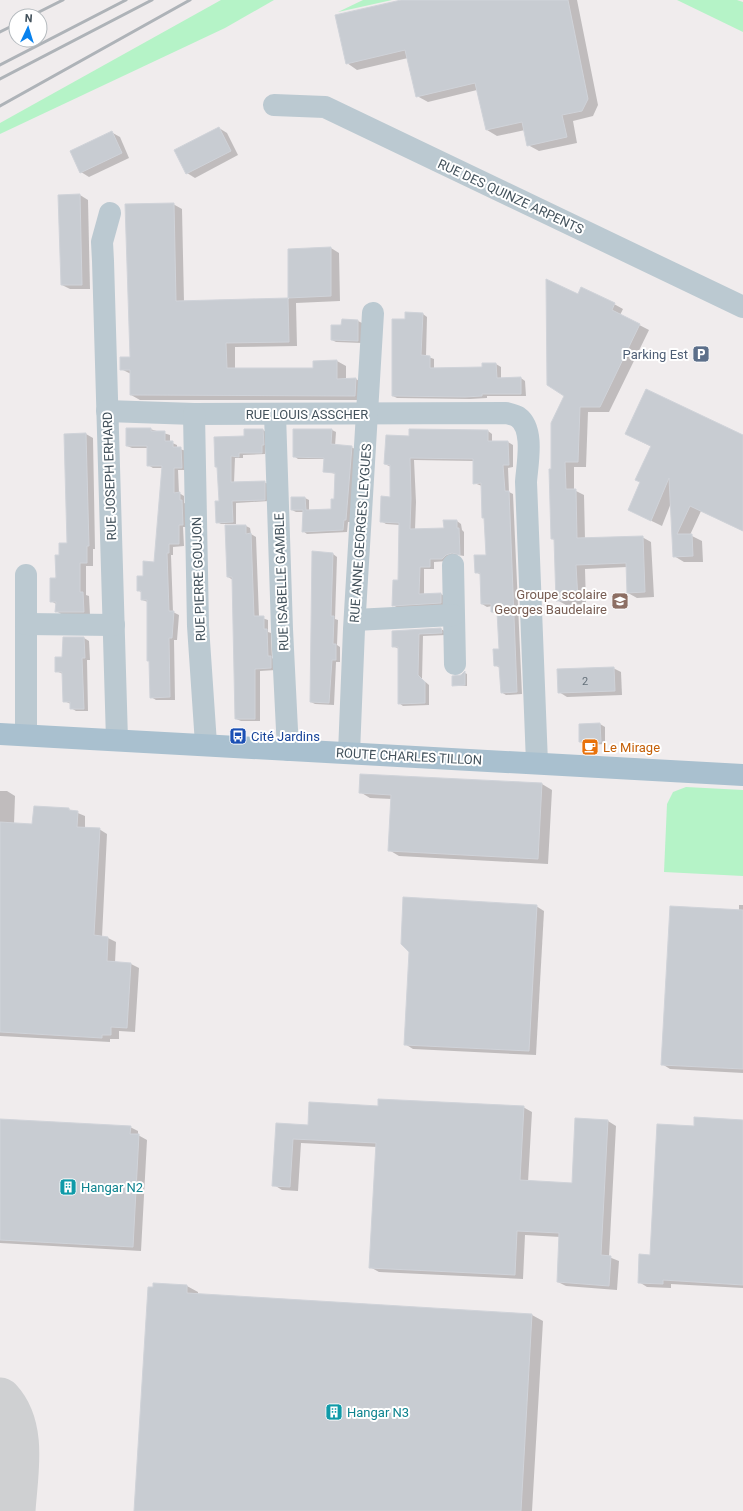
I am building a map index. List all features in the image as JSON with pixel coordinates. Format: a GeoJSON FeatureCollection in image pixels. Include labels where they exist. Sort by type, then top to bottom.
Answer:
{"type":"FeatureCollection","features":[{"type":"Feature","properties":{"kind":"main road","name":"ROUTE CHARLES TILLON"},"geometry":{"type":"LineString","coordinates":[[0,734],[206,744],[288,750],[743,775]]}},
{"type":"Feature","properties":{"kind":"street","name":"RUE DES QUINZE ARPENTS"},"geometry":{"type":"LineString","coordinates":[[274,105],[325,107],[743,307]]}},
{"type":"Feature","properties":{"kind":"street","name":"RUE JOSEPH ERHARD"},"geometry":{"type":"LineString","coordinates":[[110,213],[102,242],[117,740]]}},
{"type":"Feature","properties":{"kind":"street","name":"RUE ANNE GEORGES LEYGUES"},"geometry":{"type":"LineString","coordinates":[[349,753],[355,620],[373,313]]}},
{"type":"Feature","properties":{"kind":"street","name":"RUE LOUIS ASSCHER"},"geometry":{"type":"LineString","coordinates":[[107,412],[194,414],[506,413],[519,417],[526,427],[529,440],[526,482],[537,763]]}},
{"type":"Feature","properties":{"kind":"street","name":"RUE PIERRE GOUJON"},"geometry":{"type":"LineString","coordinates":[[194,414],[198,626],[206,744]]}},
{"type":"Feature","properties":{"kind":"street","name":"RUE ISABELLE GAMBLE"},"geometry":{"type":"LineString","coordinates":[[275,414],[282,629],[288,750]]}},
{"type":"Feature","properties":{"kind":"street"},"geometry":{"type":"LineString","coordinates":[[454,565],[455,664]]}},
{"type":"Feature","properties":{"kind":"street"},"geometry":{"type":"LineString","coordinates":[[26,575],[26,735]]}},
{"type":"Feature","properties":{"kind":"street"},"geometry":{"type":"LineString","coordinates":[[355,620],[454,615]]}},
{"type":"Feature","properties":{"kind":"street"},"geometry":{"type":"LineString","coordinates":[[26,624],[114,625]]}},
{"type":"Feature","properties":{"kind":"green space"},"geometry":{"type":"Polygon","coordinates":[[[221,0],[274,0],[225,28],[0,134],[0,123],[221,0]]]}},
{"type":"Feature","properties":{"kind":"green space"},"geometry":{"type":"Polygon","coordinates":[[[363,0],[392,0],[338,12],[363,0]]]}},
{"type":"Feature","properties":{"kind":"green space"},"geometry":{"type":"Polygon","coordinates":[[[677,0],[737,0],[743,2],[743,32],[677,0]]]}},
{"type":"Feature","properties":{"kind":"green space"},"geometry":{"type":"Polygon","coordinates":[[[686,787],[743,790],[743,876],[664,872],[667,804],[673,792],[686,787]]]}},
{"type":"Feature","properties":{"kind":"building"},"geometry":{"type":"Polygon","coordinates":[[[401,0],[568,0],[588,99],[582,111],[562,115],[567,137],[527,146],[522,122],[486,130],[475,83],[416,97],[405,50],[346,64],[335,15],[401,0]]]}},
{"type":"Feature","properties":{"kind":"building"},"geometry":{"type":"Polygon","coordinates":[[[219,127],[231,151],[186,174],[174,150],[219,127]]]}},
{"type":"Feature","properties":{"kind":"building"},"geometry":{"type":"Polygon","coordinates":[[[112,131],[122,153],[80,173],[70,151],[112,131]]]}},
{"type":"Feature","properties":{"kind":"building"},"geometry":{"type":"Polygon","coordinates":[[[80,194],[82,285],[61,285],[58,195],[80,194]]]}},
{"type":"Feature","properties":{"kind":"building"},"geometry":{"type":"Polygon","coordinates":[[[174,203],[176,301],[288,298],[289,342],[226,343],[227,368],[313,368],[313,361],[337,360],[337,379],[356,378],[355,396],[130,395],[130,370],[120,370],[120,357],[130,357],[125,204],[174,203]]]}},
{"type":"Feature","properties":{"kind":"building"},"geometry":{"type":"Polygon","coordinates":[[[331,247],[331,296],[288,298],[288,249],[331,247]]]}},
{"type":"Feature","properties":{"kind":"building"},"geometry":{"type":"Polygon","coordinates":[[[546,279],[578,294],[581,287],[615,303],[612,310],[640,324],[600,407],[580,407],[578,462],[565,462],[566,489],[576,489],[577,538],[643,536],[645,592],[627,593],[626,563],[576,565],[578,600],[556,601],[554,539],[551,539],[549,469],[551,469],[551,423],[564,396],[547,385],[546,279]]]}},
{"type":"Feature","properties":{"kind":"building"},"geometry":{"type":"Polygon","coordinates":[[[405,312],[423,313],[421,355],[430,356],[430,368],[482,367],[482,363],[496,363],[497,378],[521,377],[521,394],[482,394],[482,396],[465,397],[392,396],[392,319],[405,319],[405,312]]]}},
{"type":"Feature","properties":{"kind":"building"},"geometry":{"type":"Polygon","coordinates":[[[342,319],[358,320],[358,341],[331,340],[331,325],[341,325],[342,319]]]}},
{"type":"Feature","properties":{"kind":"building"},"geometry":{"type":"Polygon","coordinates":[[[646,389],[743,435],[743,531],[690,506],[677,534],[692,534],[693,556],[673,557],[669,478],[651,521],[628,510],[640,482],[635,480],[651,446],[625,434],[646,389]]]}},
{"type":"Feature","properties":{"kind":"building"},"geometry":{"type":"Polygon","coordinates":[[[126,428],[151,428],[151,431],[165,431],[165,441],[173,441],[173,447],[181,447],[182,468],[174,468],[174,493],[180,492],[180,500],[182,500],[183,525],[179,525],[179,544],[169,544],[169,553],[167,553],[169,611],[174,611],[172,638],[169,638],[170,697],[150,698],[149,661],[147,661],[147,600],[141,600],[141,591],[137,591],[137,576],[143,576],[143,561],[154,562],[162,466],[147,466],[147,446],[126,446],[126,428]]]}},
{"type":"Feature","properties":{"kind":"building"},"geometry":{"type":"Polygon","coordinates":[[[244,429],[263,429],[264,445],[262,445],[262,453],[239,453],[239,457],[231,456],[231,482],[265,481],[265,500],[232,501],[233,522],[216,523],[215,501],[219,501],[217,467],[215,467],[214,437],[244,436],[244,429]]]}},
{"type":"Feature","properties":{"kind":"building"},"geometry":{"type":"Polygon","coordinates":[[[293,429],[332,429],[331,444],[352,446],[346,520],[344,520],[343,530],[302,532],[303,510],[291,510],[291,497],[305,497],[306,510],[331,509],[331,499],[334,499],[335,473],[323,472],[324,458],[293,457],[293,429]]]}},
{"type":"Feature","properties":{"kind":"building"},"geometry":{"type":"Polygon","coordinates":[[[409,429],[488,430],[488,441],[508,441],[509,465],[503,465],[505,491],[509,491],[517,692],[501,693],[499,666],[494,666],[493,649],[499,649],[497,612],[491,612],[491,604],[481,604],[480,573],[475,573],[474,555],[486,555],[484,518],[482,518],[481,483],[473,484],[473,459],[410,458],[410,529],[444,528],[443,520],[457,520],[457,528],[459,528],[460,555],[452,553],[446,555],[442,559],[430,559],[430,567],[420,567],[419,594],[441,593],[441,603],[392,606],[393,580],[398,580],[399,523],[380,522],[381,496],[390,497],[390,465],[384,464],[386,435],[409,436],[409,429]]]}},
{"type":"Feature","properties":{"kind":"building"},"geometry":{"type":"Polygon","coordinates":[[[86,433],[89,546],[87,546],[87,563],[80,563],[80,592],[83,592],[84,612],[55,612],[56,602],[50,602],[50,578],[56,578],[55,555],[59,555],[59,543],[67,543],[64,434],[86,433]]]}},
{"type":"Feature","properties":{"kind":"building"},"geometry":{"type":"Polygon","coordinates":[[[225,525],[246,525],[246,534],[251,533],[254,616],[264,616],[264,629],[267,629],[268,656],[271,656],[271,668],[255,669],[255,719],[235,719],[232,577],[227,577],[225,525]]]}},
{"type":"Feature","properties":{"kind":"building"},"geometry":{"type":"Polygon","coordinates":[[[312,551],[333,553],[331,616],[334,616],[333,644],[336,644],[336,660],[332,660],[329,703],[310,702],[312,551]]]}},
{"type":"Feature","properties":{"kind":"building"},"geometry":{"type":"Polygon","coordinates":[[[441,628],[442,633],[419,634],[418,675],[425,682],[425,703],[398,704],[398,647],[392,647],[392,631],[441,628]]]}},
{"type":"Feature","properties":{"kind":"building"},"geometry":{"type":"Polygon","coordinates":[[[63,637],[84,637],[85,658],[82,658],[84,709],[70,709],[70,702],[63,702],[62,672],[55,672],[55,657],[62,657],[63,637]]]}},
{"type":"Feature","properties":{"kind":"building"},"geometry":{"type":"Polygon","coordinates":[[[614,667],[615,691],[558,693],[557,669],[614,667]]]}},
{"type":"Feature","properties":{"kind":"building"},"geometry":{"type":"Polygon","coordinates":[[[465,671],[465,685],[452,686],[452,676],[461,675],[465,671]]]}},
{"type":"Feature","properties":{"kind":"building"},"geometry":{"type":"Polygon","coordinates":[[[600,723],[601,742],[579,742],[579,724],[600,723]]]}},
{"type":"Feature","properties":{"kind":"building"},"geometry":{"type":"Polygon","coordinates":[[[360,774],[542,783],[538,859],[388,851],[391,795],[359,793],[360,774]]]}},
{"type":"Feature","properties":{"kind":"building"},"geometry":{"type":"Polygon","coordinates":[[[34,806],[69,808],[69,810],[78,811],[77,827],[100,828],[94,935],[108,937],[107,961],[131,963],[127,1028],[111,1027],[111,1035],[102,1035],[102,1038],[0,1032],[0,822],[32,824],[34,806]]]}},
{"type":"Feature","properties":{"kind":"building"},"geometry":{"type":"Polygon","coordinates":[[[403,897],[537,905],[529,1051],[404,1045],[409,952],[401,944],[403,897]]]}},
{"type":"Feature","properties":{"kind":"building"},"geometry":{"type":"Polygon","coordinates":[[[670,906],[743,910],[743,1069],[661,1065],[670,906]]]}},
{"type":"Feature","properties":{"kind":"building"},"geometry":{"type":"Polygon","coordinates":[[[378,1099],[524,1106],[520,1180],[572,1183],[575,1118],[608,1120],[601,1255],[611,1256],[609,1286],[557,1282],[559,1233],[517,1231],[515,1275],[369,1268],[376,1143],[293,1139],[290,1187],[272,1186],[276,1123],[308,1125],[309,1102],[378,1106],[378,1099]]]}},
{"type":"Feature","properties":{"kind":"building"},"geometry":{"type":"Polygon","coordinates":[[[694,1117],[743,1120],[743,1285],[663,1280],[663,1284],[638,1283],[639,1254],[650,1255],[657,1124],[694,1126],[694,1117]]]}},
{"type":"Feature","properties":{"kind":"building","name":"Hangar N2"},"geometry":{"type":"Polygon","coordinates":[[[0,1119],[131,1126],[130,1134],[139,1134],[133,1247],[0,1240],[0,1119]]]}},
{"type":"Feature","properties":{"kind":"building","name":"Hangar N3"},"geometry":{"type":"Polygon","coordinates":[[[153,1283],[187,1285],[187,1293],[532,1314],[521,1511],[134,1511],[148,1287],[153,1287],[153,1283]]]}},
{"type":"Feature","properties":{"kind":"taxiway"},"geometry":{"type":"LineString","coordinates":[[0,1399],[14,1424],[17,1438],[18,1467],[14,1511]]}},
{"type":"Feature","properties":{"kind":"railway"},"geometry":{"type":"LineString","coordinates":[[47,8],[63,0]]}},
{"type":"Feature","properties":{"kind":"railway"},"geometry":{"type":"LineString","coordinates":[[0,65],[126,0]]}},
{"type":"Feature","properties":{"kind":"railway"},"geometry":{"type":"LineString","coordinates":[[0,79],[152,0]]}},
{"type":"Feature","properties":{"kind":"railway"},"geometry":{"type":"LineString","coordinates":[[0,106],[190,0]]}},
{"type":"Feature","properties":{"kind":"railway"},"geometry":{"type":"LineString","coordinates":[[0,32],[8,28]]}},
{"type":"Feature","properties":{"kind":"place","name":"Parking Est"},"geometry":{"type":"Point","coordinates":[701,354]}},
{"type":"Feature","properties":{"kind":"place","name":"Groupe scolaire Georges Baudelaire"},"geometry":{"type":"Point","coordinates":[620,601]}},
{"type":"Feature","properties":{"kind":"place","name":"Cité Jardins"},"geometry":{"type":"Point","coordinates":[238,736]}},
{"type":"Feature","properties":{"kind":"place","name":"Le Mirage"},"geometry":{"type":"Point","coordinates":[590,747]}},
{"type":"Feature","properties":{"kind":"place","name":"Hangar N2"},"geometry":{"type":"Point","coordinates":[68,1187]}},
{"type":"Feature","properties":{"kind":"place","name":"Hangar N3"},"geometry":{"type":"Point","coordinates":[334,1412]}}]}
